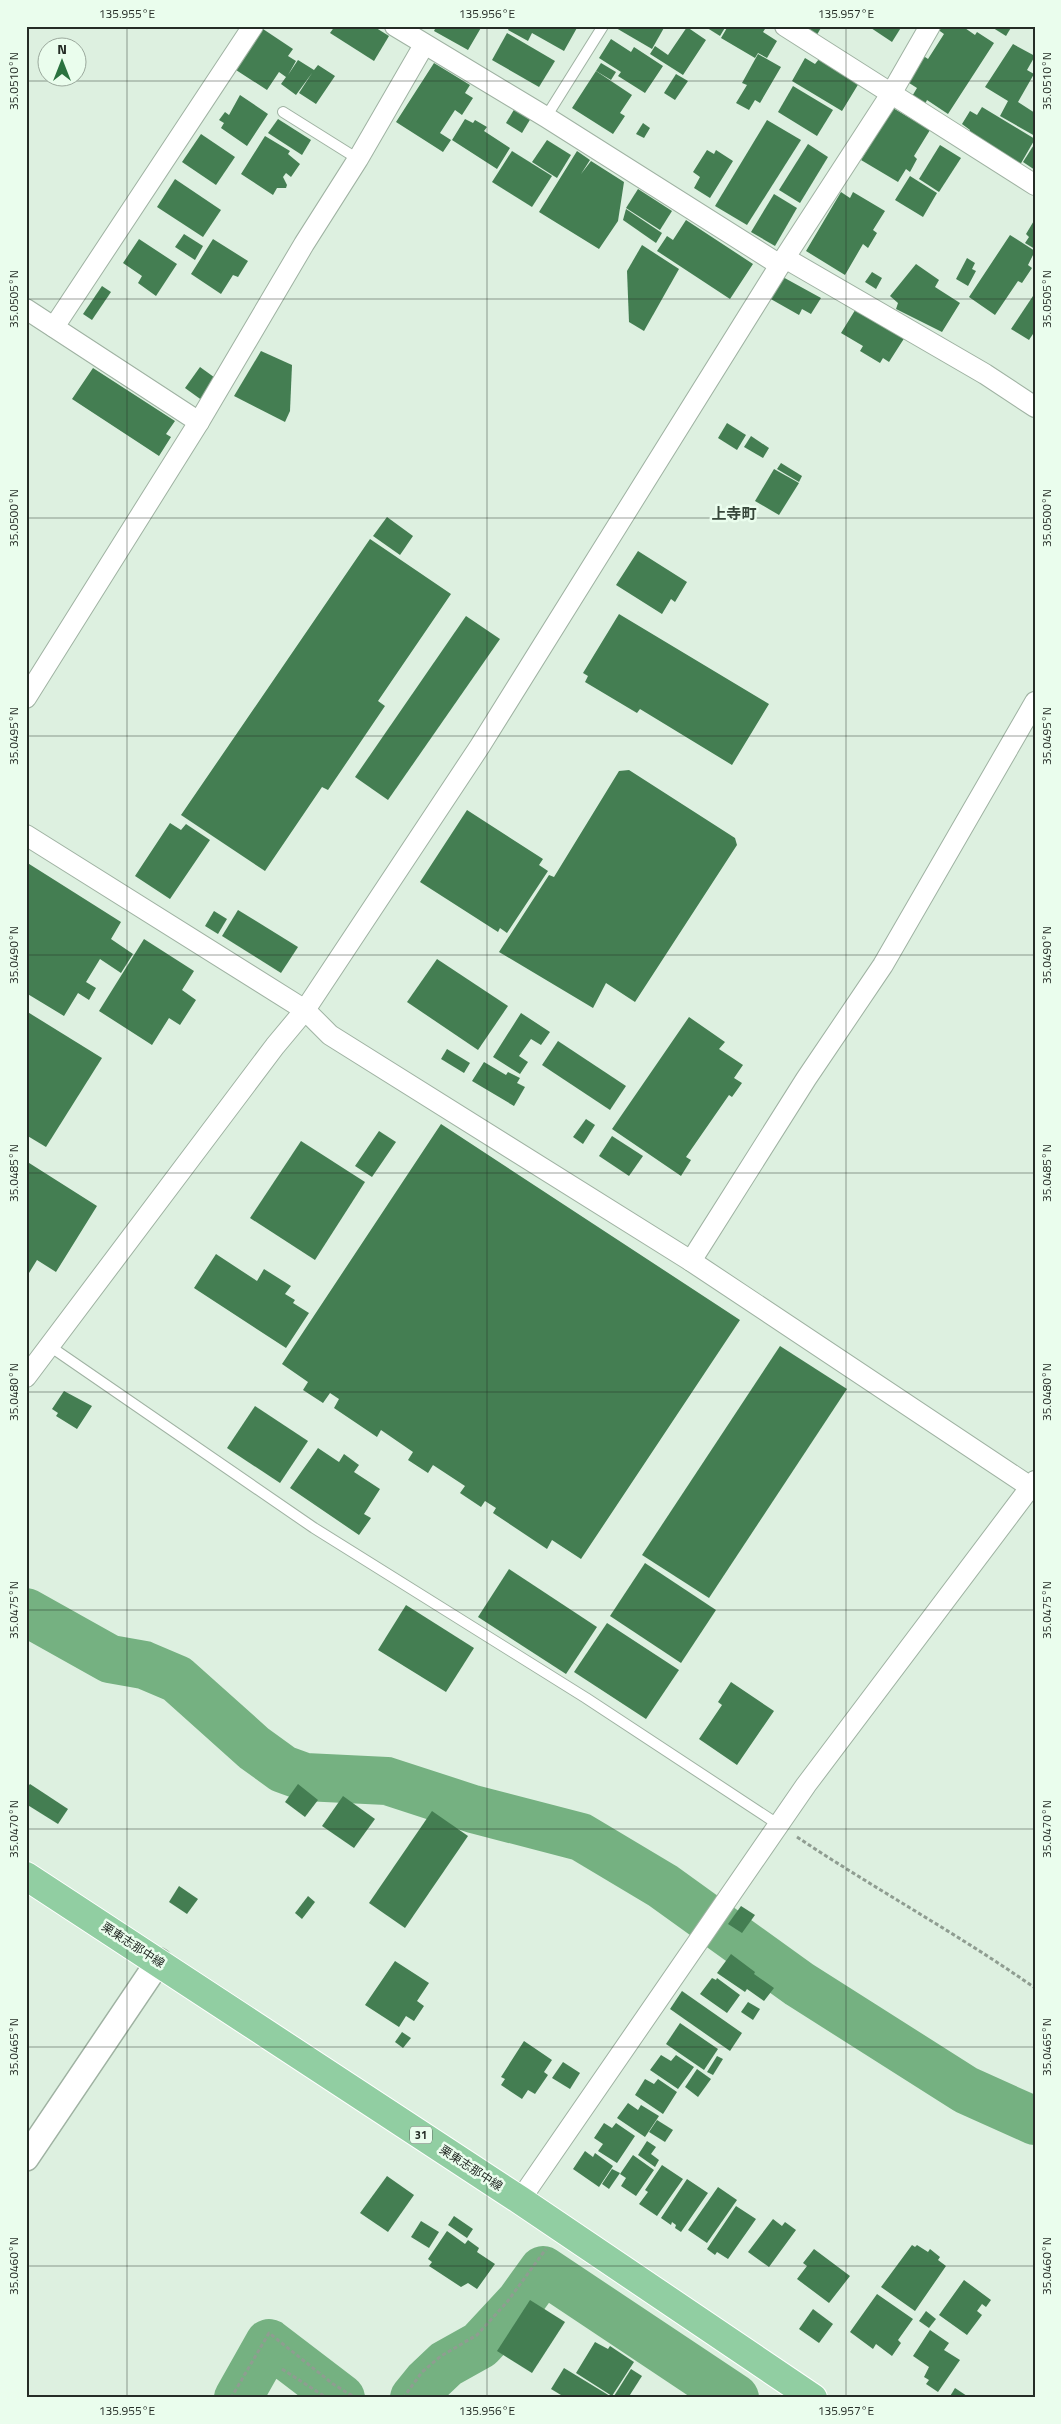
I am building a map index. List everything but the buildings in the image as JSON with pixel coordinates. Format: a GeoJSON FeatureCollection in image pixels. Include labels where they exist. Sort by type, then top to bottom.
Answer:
{"type":"FeatureCollection","features":[{"type":"Feature","properties":{"kind":"main road","name":"栗東志那中線"},"geometry":{"type":"LineString","coordinates":[[26,1876],[520,2200],[813,2398]]}},
{"type":"Feature","properties":{"kind":"street"},"geometry":{"type":"LineString","coordinates":[[54,327],[254,26]]}},
{"type":"Feature","properties":{"kind":"street"},"geometry":{"type":"LineString","coordinates":[[785,26],[1035,185]]}},
{"type":"Feature","properties":{"kind":"street"},"geometry":{"type":"LineString","coordinates":[[26,1376],[275,1046],[306,1010],[480,746],[782,261],[891,94],[930,26]]}},
{"type":"Feature","properties":{"kind":"street"},"geometry":{"type":"LineString","coordinates":[[26,698],[200,422],[304,244],[358,159],[411,33],[782,261],[985,374],[1035,407]]}},
{"type":"Feature","properties":{"kind":"street"},"geometry":{"type":"LineString","coordinates":[[26,309],[200,422]]}},
{"type":"Feature","properties":{"kind":"street"},"geometry":{"type":"LineString","coordinates":[[692,1261],[806,1079],[883,965],[1035,702]]}},
{"type":"Feature","properties":{"kind":"street"},"geometry":{"type":"LineString","coordinates":[[26,835],[306,1010],[330,1035],[692,1261],[1033,1486],[806,1785],[520,2200]]}},
{"type":"Feature","properties":{"kind":"street"},"geometry":{"type":"LineString","coordinates":[[26,2158],[159,1962]]}},
{"type":"Feature","properties":{"kind":"lane"},"geometry":{"type":"LineString","coordinates":[[546,117],[603,26]]}},
{"type":"Feature","properties":{"kind":"lane"},"geometry":{"type":"LineString","coordinates":[[283,112],[358,159]]}},
{"type":"Feature","properties":{"kind":"lane"},"geometry":{"type":"LineString","coordinates":[[48,1345],[314,1528],[586,1698],[780,1825]]}},
{"type":"Feature","properties":{"kind":"path"},"geometry":{"type":"LineString","coordinates":[[780,1825],[841,1867],[978,1949],[1035,1988]]}},
{"type":"Feature","properties":{"kind":"path"},"geometry":{"type":"LineString","coordinates":[[402,2398],[422,2372],[441,2356],[476,2335],[507,2302],[562,2228]]}},
{"type":"Feature","properties":{"kind":"path"},"geometry":{"type":"LineString","coordinates":[[231,2398],[269,2333],[333,2384],[356,2398]]}},
{"type":"Feature","properties":{"kind":"path"},"geometry":{"type":"LineString","coordinates":[[282,2369],[327,2398]]}},
{"type":"Feature","properties":{"kind":"waterway"},"geometry":{"type":"LineString","coordinates":[[26,1612],[110,1659],[144,1665],[177,1679],[254,1748],[283,1769],[305,1777],[387,1781],[473,1809],[581,1837],[663,1886],[799,1984],[966,2090],[1035,2121]]}},
{"type":"Feature","properties":{"kind":"waterway"},"geometry":{"type":"LineString","coordinates":[[414,2398],[446,2364],[480,2345],[520,2302],[543,2270],[735,2398]]}},
{"type":"Feature","properties":{"kind":"waterway"},"geometry":{"type":"LineString","coordinates":[[238,2398],[269,2343],[341,2398]]}},
{"type":"Feature","properties":{"kind":"district","name":"上寺町"},"geometry":{"type":"Point","coordinates":[734,514]}}]}
